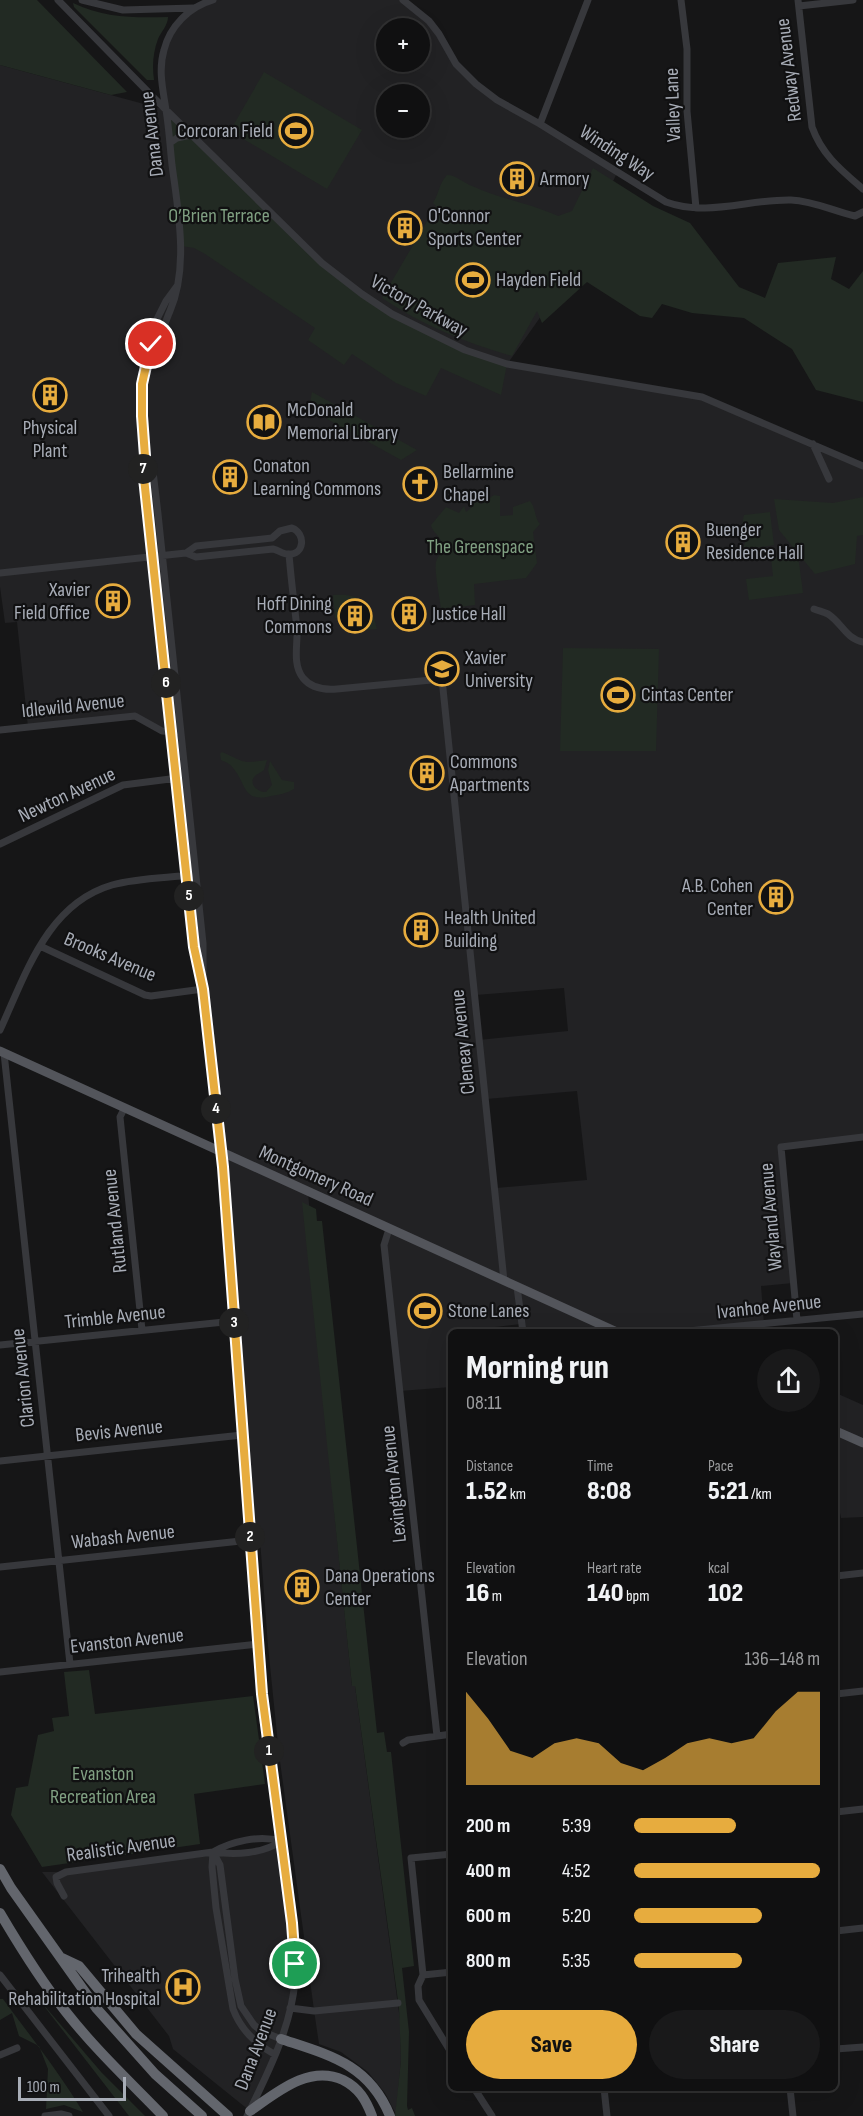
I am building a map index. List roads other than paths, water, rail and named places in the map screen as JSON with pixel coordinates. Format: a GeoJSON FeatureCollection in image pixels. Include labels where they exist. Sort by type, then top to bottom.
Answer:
{"type":"FeatureCollection","features":[{"type":"Feature","properties":{"kind":"highway"},"geometry":{"type":"LineString","coordinates":[[0,1869],[97,2009],[147,2066],[202,2116]]}},
{"type":"Feature","properties":{"kind":"highway"},"geometry":{"type":"LineString","coordinates":[[0,1913],[22,1951],[66,2012],[110,2062],[163,2116]]}},
{"type":"Feature","properties":{"kind":"highway"},"geometry":{"type":"LineString","coordinates":[[59,1956],[79,1966],[136,2034],[228,2116]]}},
{"type":"Feature","properties":{"kind":"highway"},"geometry":{"type":"LineString","coordinates":[[281,2039],[336,2058],[353,2067],[377,2091],[390,2116]]}},
{"type":"Feature","properties":{"kind":"highway"},"geometry":{"type":"LineString","coordinates":[[249,2114],[296,2082],[321,2075],[337,2078],[352,2085],[363,2097],[372,2116]]}},
{"type":"Feature","properties":{"kind":"main road","name":"Montgomery Road"},"geometry":{"type":"LineString","coordinates":[[2,1052],[610,1329]]}},
{"type":"Feature","properties":{"kind":"main road"},"geometry":{"type":"LineString","coordinates":[[838,1432],[863,1443]]}},
{"type":"Feature","properties":{"kind":"street","name":"Victory Parkway"},"geometry":{"type":"LineString","coordinates":[[58,0],[322,263],[362,294],[410,324],[465,350],[507,364],[702,397],[863,465]]}},
{"type":"Feature","properties":{"kind":"street"},"geometry":{"type":"LineString","coordinates":[[82,0],[123,10],[194,8]]}},
{"type":"Feature","properties":{"kind":"street","name":"Dana Avenue"},"geometry":{"type":"LineString","coordinates":[[213,0],[194,8],[177,23],[164,50],[161,70],[181,246],[177,286],[166,301],[154,325],[142,384],[145,456],[142,463],[194,947],[203,989],[221,1153],[262,1694],[295,1949],[295,1981],[290,2008],[281,2039],[249,2114]]}},
{"type":"Feature","properties":{"kind":"street","name":"Winding Way"},"geometry":{"type":"LineString","coordinates":[[403,0],[429,21],[463,74],[497,99],[652,195],[676,206],[696,208],[790,200],[817,204],[855,216],[863,212]]}},
{"type":"Feature","properties":{"kind":"street"},"geometry":{"type":"LineString","coordinates":[[540,124],[588,0]]}},
{"type":"Feature","properties":{"kind":"street","name":"Valley Lane"},"geometry":{"type":"LineString","coordinates":[[681,0],[687,49],[687,111],[696,208]]}},
{"type":"Feature","properties":{"kind":"street"},"geometry":{"type":"LineString","coordinates":[[798,3],[853,0]]}},
{"type":"Feature","properties":{"kind":"street","name":"Redway Avenue"},"geometry":{"type":"LineString","coordinates":[[798,3],[812,127],[827,156],[863,189]]}},
{"type":"Feature","properties":{"kind":"street"},"geometry":{"type":"LineString","coordinates":[[170,143],[177,138],[191,135]]}},
{"type":"Feature","properties":{"kind":"street"},"geometry":{"type":"LineString","coordinates":[[813,444],[830,479]]}},
{"type":"Feature","properties":{"kind":"street","name":"Dana Avenue"},"geometry":{"type":"LineString","coordinates":[[145,456],[152,463],[203,943],[203,989]]}},
{"type":"Feature","properties":{"kind":"street"},"geometry":{"type":"LineString","coordinates":[[0,573],[186,553],[196,557],[273,549],[289,554],[298,551],[302,545],[301,536],[297,530],[292,528],[280,531],[272,538],[196,546],[186,553]]}},
{"type":"Feature","properties":{"kind":"street","name":"Cleneay Avenue"},"geometry":{"type":"LineString","coordinates":[[289,554],[298,665],[303,678],[309,684],[328,690],[337,690],[441,679],[504,1281]]}},
{"type":"Feature","properties":{"kind":"street"},"geometry":{"type":"LineString","coordinates":[[814,609],[828,614],[845,633],[856,641],[863,642]]}},
{"type":"Feature","properties":{"kind":"street","name":"Idlewild Avenue"},"geometry":{"type":"LineString","coordinates":[[0,730],[135,716],[162,731],[181,731]]}},
{"type":"Feature","properties":{"kind":"street","name":"Newton Avenue"},"geometry":{"type":"LineString","coordinates":[[0,844],[123,785],[186,777]]}},
{"type":"Feature","properties":{"kind":"street"},"geometry":{"type":"LineString","coordinates":[[0,1029],[40,946],[63,914],[83,898],[98,890],[127,883],[196,875]]}},
{"type":"Feature","properties":{"kind":"street","name":"Brooks Avenue"},"geometry":{"type":"LineString","coordinates":[[40,946],[145,995],[203,989]]}},
{"type":"Feature","properties":{"kind":"street","name":"Clarion Avenue"},"geometry":{"type":"LineString","coordinates":[[2,1052],[36,1341],[70,1664]]}},
{"type":"Feature","properties":{"kind":"street","name":"Rutland Avenue"},"geometry":{"type":"LineString","coordinates":[[124,1109],[120,1117],[142,1330]]}},
{"type":"Feature","properties":{"kind":"street","name":"Wayland Avenue"},"geometry":{"type":"LineString","coordinates":[[797,1320],[781,1147],[863,1137]]}},
{"type":"Feature","properties":{"kind":"street","name":"Lexington Avenue"},"geometry":{"type":"LineString","coordinates":[[389,1229],[384,1245],[437,1736]]}},
{"type":"Feature","properties":{"kind":"street"},"geometry":{"type":"LineString","coordinates":[[518,1287],[523,1329]]}},
{"type":"Feature","properties":{"kind":"street","name":"Ivanhoe Avenue"},"geometry":{"type":"LineString","coordinates":[[708,1329],[863,1314]]}},
{"type":"Feature","properties":{"kind":"street","name":"Trimble Avenue"},"geometry":{"type":"LineString","coordinates":[[0,1345],[234,1321]]}},
{"type":"Feature","properties":{"kind":"street","name":"Bevis Avenue"},"geometry":{"type":"LineString","coordinates":[[0,1461],[242,1435]]}},
{"type":"Feature","properties":{"kind":"street","name":"Wabash Avenue"},"geometry":{"type":"LineString","coordinates":[[0,1567],[250,1540]]}},
{"type":"Feature","properties":{"kind":"street"},"geometry":{"type":"LineString","coordinates":[[838,1576],[863,1573]]}},
{"type":"Feature","properties":{"kind":"street","name":"Evanston Avenue"},"geometry":{"type":"LineString","coordinates":[[0,1672],[258,1644]]}},
{"type":"Feature","properties":{"kind":"street"},"geometry":{"type":"LineString","coordinates":[[838,1694],[863,1691]]}},
{"type":"Feature","properties":{"kind":"street"},"geometry":{"type":"LineString","coordinates":[[403,1743],[448,1735]]}},
{"type":"Feature","properties":{"kind":"street"},"geometry":{"type":"LineString","coordinates":[[838,1812],[863,1809]]}},
{"type":"Feature","properties":{"kind":"street","name":"Realistic Avenue"},"geometry":{"type":"LineString","coordinates":[[64,1896],[56,1877],[66,1872],[213,1852],[236,1853],[270,1849],[281,1841]]}},
{"type":"Feature","properties":{"kind":"street"},"geometry":{"type":"LineString","coordinates":[[213,1852],[220,1865],[235,1979],[241,2006],[261,2031],[281,2039]]}},
{"type":"Feature","properties":{"kind":"street"},"geometry":{"type":"LineString","coordinates":[[213,1852],[212,1867],[216,1908],[233,2009],[246,2032],[274,2054]]}},
{"type":"Feature","properties":{"kind":"street"},"geometry":{"type":"LineString","coordinates":[[448,1854],[411,1858],[423,1975],[418,1992],[419,2000],[448,2048]]}},
{"type":"Feature","properties":{"kind":"street"},"geometry":{"type":"LineString","coordinates":[[838,1931],[863,1928]]}},
{"type":"Feature","properties":{"kind":"street"},"geometry":{"type":"LineString","coordinates":[[423,1975],[448,1972]]}},
{"type":"Feature","properties":{"kind":"street"},"geometry":{"type":"LineString","coordinates":[[0,1975],[109,2116]]}},
{"type":"Feature","properties":{"kind":"street"},"geometry":{"type":"LineString","coordinates":[[290,2008],[314,2012],[398,2003]]}},
{"type":"Feature","properties":{"kind":"street"},"geometry":{"type":"LineString","coordinates":[[838,2049],[863,2047]]}},
{"type":"Feature","properties":{"kind":"street"},"geometry":{"type":"LineString","coordinates":[[0,2055],[17,2048]]}},
{"type":"Feature","properties":{"kind":"street"},"geometry":{"type":"LineString","coordinates":[[478,2091],[492,2116]]}},
{"type":"Feature","properties":{"kind":"street"},"geometry":{"type":"LineString","coordinates":[[604,2091],[607,2116]]}},
{"type":"Feature","properties":{"kind":"street"},"geometry":{"type":"LineString","coordinates":[[790,2091],[793,2116]]}},
{"type":"Feature","properties":{"kind":"street"},"geometry":{"type":"LineString","coordinates":[[45,2116],[61,2114],[69,2116]]}},
{"type":"Feature","properties":{"kind":"place","name":"Corcoran Field"},"geometry":{"type":"Point","coordinates":[296,131]}},
{"type":"Feature","properties":{"kind":"place","name":"Armory"},"geometry":{"type":"Point","coordinates":[517,179]}},
{"type":"Feature","properties":{"kind":"place","name":"O'Connor Sports Center"},"geometry":{"type":"Point","coordinates":[405,228]}},
{"type":"Feature","properties":{"kind":"place","name":"Hayden Field"},"geometry":{"type":"Point","coordinates":[473,280]}},
{"type":"Feature","properties":{"kind":"place","name":"Physical Plant"},"geometry":{"type":"Point","coordinates":[50,395]}},
{"type":"Feature","properties":{"kind":"place","name":"McDonald Memorial Library"},"geometry":{"type":"Point","coordinates":[264,422]}},
{"type":"Feature","properties":{"kind":"place","name":"Conaton Learning Commons"},"geometry":{"type":"Point","coordinates":[230,477]}},
{"type":"Feature","properties":{"kind":"place","name":"Bellarmine Chapel"},"geometry":{"type":"Point","coordinates":[420,484]}},
{"type":"Feature","properties":{"kind":"place","name":"Buenger Residence Hall"},"geometry":{"type":"Point","coordinates":[683,542]}},
{"type":"Feature","properties":{"kind":"place","name":"Xavier Field Office"},"geometry":{"type":"Point","coordinates":[113,601]}},
{"type":"Feature","properties":{"kind":"place","name":"Justice Hall"},"geometry":{"type":"Point","coordinates":[409,614]}},
{"type":"Feature","properties":{"kind":"place","name":"Hoff Dining Commons"},"geometry":{"type":"Point","coordinates":[355,616]}},
{"type":"Feature","properties":{"kind":"place","name":"Xavier University"},"geometry":{"type":"Point","coordinates":[442,669]}},
{"type":"Feature","properties":{"kind":"place","name":"Cintas Center"},"geometry":{"type":"Point","coordinates":[618,695]}},
{"type":"Feature","properties":{"kind":"place","name":"Commons Apartments"},"geometry":{"type":"Point","coordinates":[427,773]}},
{"type":"Feature","properties":{"kind":"place","name":"A.B. Cohen Center"},"geometry":{"type":"Point","coordinates":[776,897]}},
{"type":"Feature","properties":{"kind":"place","name":"Health United Building"},"geometry":{"type":"Point","coordinates":[421,930]}},
{"type":"Feature","properties":{"kind":"place","name":"Stone Lanes"},"geometry":{"type":"Point","coordinates":[425,1311]}},
{"type":"Feature","properties":{"kind":"place","name":"Dana Operations Center"},"geometry":{"type":"Point","coordinates":[302,1587]}},
{"type":"Feature","properties":{"kind":"place","name":"Trihealth Rehabilitation Hospital"},"geometry":{"type":"Point","coordinates":[183,1987]}},
{"type":"Feature","properties":{"kind":"park label","name":"O’Brien Terrace"},"geometry":{"type":"Point","coordinates":[219,216]}},
{"type":"Feature","properties":{"kind":"park label","name":"The Greenspace"},"geometry":{"type":"Point","coordinates":[480,547]}},
{"type":"Feature","properties":{"kind":"park label","name":"Evanston Recreation Area"},"geometry":{"type":"Point","coordinates":[103,1786]}}]}
